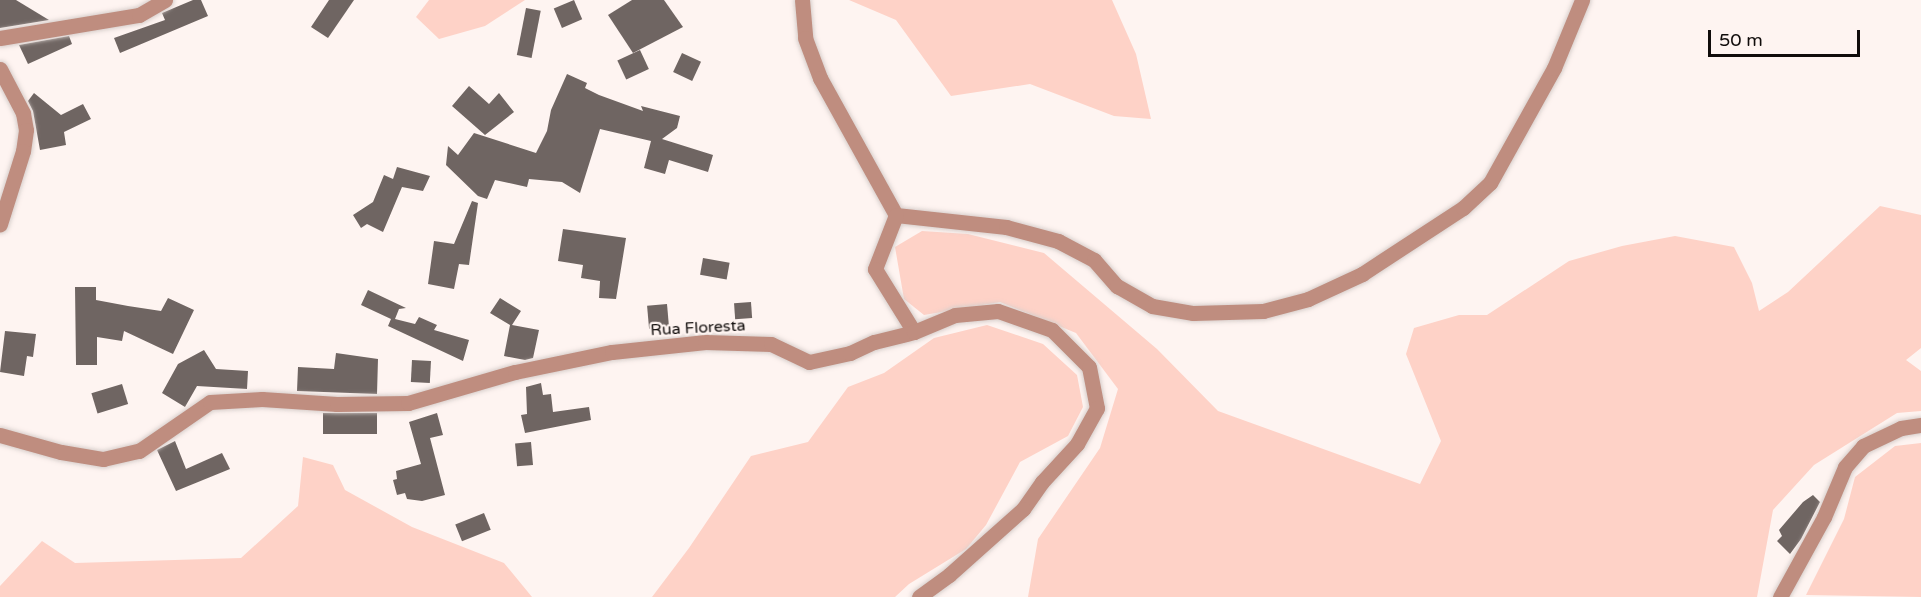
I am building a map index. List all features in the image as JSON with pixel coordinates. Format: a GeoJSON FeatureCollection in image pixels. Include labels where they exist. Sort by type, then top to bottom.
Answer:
{"type":"FeatureCollection","features":[{"type":"Feature","properties":{"kind":"street"},"geometry":{"type":"LineString","coordinates":[[0,38],[139,15],[165,0]]}},
{"type":"Feature","properties":{"kind":"street"},"geometry":{"type":"LineString","coordinates":[[802,0],[805,38],[820,78],[896,215]]}},
{"type":"Feature","properties":{"kind":"street"},"geometry":{"type":"LineString","coordinates":[[896,215],[1006,227],[1058,241],[1094,260],[1117,286],[1152,306],[1193,313],[1263,311],[1308,299],[1362,274],[1463,208],[1490,183],[1554,68],[1582,0]]}},
{"type":"Feature","properties":{"kind":"street"},"geometry":{"type":"LineString","coordinates":[[0,69],[23,112],[26,130],[23,151],[0,224]]}},
{"type":"Feature","properties":{"kind":"street"},"geometry":{"type":"LineString","coordinates":[[896,215],[875,269],[914,332]]}},
{"type":"Feature","properties":{"kind":"street","name":"Rua Floresta"},"geometry":{"type":"LineString","coordinates":[[0,435],[103,459],[139,451],[210,402],[261,399],[337,404],[408,403],[515,372],[612,352],[705,342],[771,344],[809,362],[850,353],[874,342],[914,332],[955,315],[998,311],[1052,330],[1089,367],[1097,408],[1077,444],[1042,482],[1023,509],[949,576],[919,597]]}},
{"type":"Feature","properties":{"kind":"street"},"geometry":{"type":"LineString","coordinates":[[1780,597],[1824,517],[1845,467],[1863,446],[1901,428],[1921,425]]}},
{"type":"Feature","properties":{"kind":"shaded area"},"geometry":{"type":"Polygon","coordinates":[[[429,0],[525,0],[485,26],[439,39],[416,17],[429,0]]]}},
{"type":"Feature","properties":{"kind":"shaded area"},"geometry":{"type":"Polygon","coordinates":[[[849,0],[1112,0],[1136,54],[1151,119],[1114,116],[1030,84],[951,96],[896,20],[849,0]]]}},
{"type":"Feature","properties":{"kind":"shaded area"},"geometry":{"type":"Polygon","coordinates":[[[1880,206],[1921,215],[1921,348],[1906,360],[1921,371],[1921,411],[1897,413],[1814,465],[1773,510],[1757,597],[1028,597],[1038,539],[1100,448],[1118,389],[1076,333],[1000,302],[924,315],[904,299],[895,247],[922,231],[968,234],[1044,253],[1157,349],[1218,411],[1420,484],[1441,441],[1406,354],[1414,328],[1459,315],[1487,315],[1569,261],[1622,246],[1675,236],[1734,247],[1752,283],[1759,311],[1788,292],[1880,206]]]}},
{"type":"Feature","properties":{"kind":"shaded area"},"geometry":{"type":"Polygon","coordinates":[[[987,325],[1043,344],[1077,375],[1083,407],[1068,436],[1020,462],[986,525],[966,549],[909,584],[895,597],[652,597],[689,548],[751,456],[808,442],[848,387],[884,373],[934,338],[987,325]]]}},
{"type":"Feature","properties":{"kind":"shaded area"},"geometry":{"type":"Polygon","coordinates":[[[1921,443],[1921,597],[1806,595],[1844,519],[1855,477],[1895,446],[1921,443]]]}},
{"type":"Feature","properties":{"kind":"shaded area"},"geometry":{"type":"Polygon","coordinates":[[[303,457],[333,465],[345,490],[412,527],[504,563],[532,597],[0,597],[0,586],[42,541],[75,563],[241,558],[298,506],[303,457]]]}},
{"type":"Feature","properties":{"kind":"building"},"geometry":{"type":"Polygon","coordinates":[[[0,0],[16,0],[49,20],[0,28],[0,0]]]}},
{"type":"Feature","properties":{"kind":"building"},"geometry":{"type":"Polygon","coordinates":[[[193,0],[201,0],[208,16],[120,53],[114,38],[165,20],[162,13],[193,0]]]}},
{"type":"Feature","properties":{"kind":"building"},"geometry":{"type":"Polygon","coordinates":[[[329,0],[354,0],[328,38],[311,27],[329,0]]]}},
{"type":"Feature","properties":{"kind":"building"},"geometry":{"type":"Polygon","coordinates":[[[574,0],[582,19],[562,28],[554,9],[574,0]]]}},
{"type":"Feature","properties":{"kind":"building"},"geometry":{"type":"Polygon","coordinates":[[[632,0],[664,0],[683,27],[633,53],[608,15],[632,0]]]}},
{"type":"Feature","properties":{"kind":"building"},"geometry":{"type":"Polygon","coordinates":[[[526,8],[541,11],[532,58],[517,55],[526,8]]]}},
{"type":"Feature","properties":{"kind":"building"},"geometry":{"type":"Polygon","coordinates":[[[69,36],[72,44],[28,64],[19,45],[69,36]]]}},
{"type":"Feature","properties":{"kind":"building"},"geometry":{"type":"Polygon","coordinates":[[[640,50],[649,69],[626,80],[617,61],[640,50]]]}},
{"type":"Feature","properties":{"kind":"building"},"geometry":{"type":"Polygon","coordinates":[[[682,53],[701,62],[692,81],[673,72],[682,53]]]}},
{"type":"Feature","properties":{"kind":"building"},"geometry":{"type":"Polygon","coordinates":[[[567,74],[587,83],[585,88],[599,95],[643,111],[641,106],[680,116],[677,128],[662,139],[713,155],[708,172],[669,160],[665,174],[644,168],[651,141],[600,129],[580,193],[562,182],[529,179],[527,187],[495,180],[487,199],[478,196],[446,165],[448,146],[458,155],[474,133],[536,153],[547,131],[551,110],[567,74]]]}},
{"type":"Feature","properties":{"kind":"building"},"geometry":{"type":"Polygon","coordinates":[[[469,86],[489,104],[499,93],[514,112],[485,135],[452,106],[469,86]]]}},
{"type":"Feature","properties":{"kind":"building"},"geometry":{"type":"Polygon","coordinates":[[[34,93],[61,115],[83,104],[91,119],[64,132],[66,145],[40,150],[33,111],[28,101],[34,93]]]}},
{"type":"Feature","properties":{"kind":"building"},"geometry":{"type":"Polygon","coordinates":[[[397,167],[430,176],[423,191],[402,187],[383,232],[367,224],[361,228],[353,215],[373,202],[384,175],[393,179],[397,167]]]}},
{"type":"Feature","properties":{"kind":"building"},"geometry":{"type":"Polygon","coordinates":[[[472,201],[478,203],[469,265],[459,264],[454,289],[428,284],[434,241],[454,244],[472,201]]]}},
{"type":"Feature","properties":{"kind":"building"},"geometry":{"type":"Polygon","coordinates":[[[563,229],[626,238],[616,299],[599,298],[600,281],[581,278],[583,265],[558,261],[563,229]]]}},
{"type":"Feature","properties":{"kind":"building"},"geometry":{"type":"Polygon","coordinates":[[[703,258],[730,263],[727,279],[700,275],[703,258]]]}},
{"type":"Feature","properties":{"kind":"building"},"geometry":{"type":"Polygon","coordinates":[[[75,287],[96,287],[96,300],[161,311],[168,298],[194,310],[173,354],[124,331],[122,341],[97,337],[97,365],[76,365],[75,287]]]}},
{"type":"Feature","properties":{"kind":"building"},"geometry":{"type":"Polygon","coordinates":[[[368,290],[406,308],[399,309],[395,319],[415,324],[419,317],[437,325],[434,330],[469,340],[463,361],[388,326],[391,319],[361,305],[368,290]]]}},
{"type":"Feature","properties":{"kind":"building"},"geometry":{"type":"Polygon","coordinates":[[[500,298],[521,311],[512,325],[539,330],[533,358],[525,360],[504,356],[510,325],[490,313],[500,298]]]}},
{"type":"Feature","properties":{"kind":"building"},"geometry":{"type":"Polygon","coordinates":[[[751,302],[752,318],[735,319],[734,303],[751,302]]]}},
{"type":"Feature","properties":{"kind":"building"},"geometry":{"type":"Polygon","coordinates":[[[667,304],[669,327],[649,329],[647,306],[667,304]]]}},
{"type":"Feature","properties":{"kind":"building"},"geometry":{"type":"Polygon","coordinates":[[[5,331],[36,334],[33,357],[27,356],[24,376],[0,372],[5,331]]]}},
{"type":"Feature","properties":{"kind":"building"},"geometry":{"type":"Polygon","coordinates":[[[204,350],[216,369],[248,371],[247,389],[197,386],[185,407],[162,393],[178,364],[204,350]]]}},
{"type":"Feature","properties":{"kind":"building"},"geometry":{"type":"Polygon","coordinates":[[[336,353],[378,359],[377,394],[297,391],[298,367],[334,369],[336,353]]]}},
{"type":"Feature","properties":{"kind":"building"},"geometry":{"type":"Polygon","coordinates":[[[412,360],[431,361],[430,383],[411,382],[412,360]]]}},
{"type":"Feature","properties":{"kind":"building"},"geometry":{"type":"Polygon","coordinates":[[[541,383],[543,395],[551,394],[553,412],[589,407],[591,420],[525,433],[521,415],[527,414],[526,387],[541,383]]]}},
{"type":"Feature","properties":{"kind":"building"},"geometry":{"type":"Polygon","coordinates":[[[122,384],[128,404],[98,413],[91,393],[122,384]]]}},
{"type":"Feature","properties":{"kind":"building"},"geometry":{"type":"Polygon","coordinates":[[[323,413],[377,413],[377,434],[323,434],[323,413]]]}},
{"type":"Feature","properties":{"kind":"building"},"geometry":{"type":"Polygon","coordinates":[[[437,413],[443,435],[430,438],[445,495],[422,501],[407,499],[405,493],[397,495],[393,480],[397,479],[396,471],[421,464],[409,422],[437,413]]]}},
{"type":"Feature","properties":{"kind":"building"},"geometry":{"type":"Polygon","coordinates":[[[175,441],[186,469],[222,453],[230,469],[176,491],[157,450],[175,441]]]}},
{"type":"Feature","properties":{"kind":"building"},"geometry":{"type":"Polygon","coordinates":[[[531,442],[533,465],[517,466],[515,443],[531,442]]]}},
{"type":"Feature","properties":{"kind":"building"},"geometry":{"type":"Polygon","coordinates":[[[1813,495],[1820,502],[1801,539],[1790,554],[1777,541],[1782,536],[1779,530],[1803,502],[1813,495]]]}},
{"type":"Feature","properties":{"kind":"building"},"geometry":{"type":"Polygon","coordinates":[[[484,513],[491,530],[462,541],[455,525],[484,513]]]}}]}
